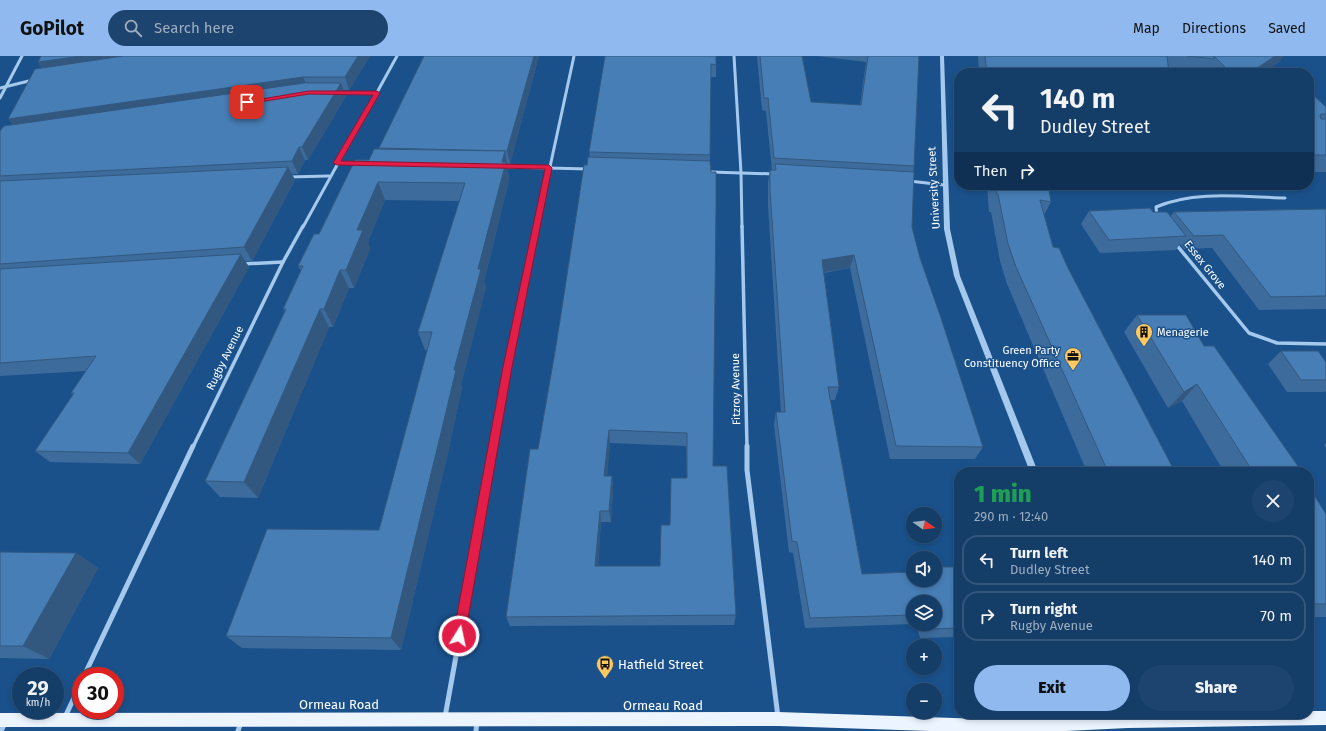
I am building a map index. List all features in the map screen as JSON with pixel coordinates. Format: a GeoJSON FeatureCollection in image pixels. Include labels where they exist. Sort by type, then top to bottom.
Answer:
{"type":"FeatureCollection","features":[{"type":"Feature","properties":{"kind":"main road","name":"Ormeau Road"},"geometry":{"type":"LineString","coordinates":[[1314,718],[1326,718]]}},
{"type":"Feature","properties":{"kind":"main road","name":"Ormeau Road"},"geometry":{"type":"LineString","coordinates":[[3,723],[64,721],[240,726],[444,719],[477,726],[778,719],[1012,727],[1128,721],[1260,719]]}},
{"type":"Feature","properties":{"kind":"street"},"geometry":{"type":"LineString","coordinates":[[0,98],[22,56]]}},
{"type":"Feature","properties":{"kind":"street","name":"Rugby Avenue"},"geometry":{"type":"LineString","coordinates":[[88,667],[173,487],[283,262],[329,176],[397,56]]}},
{"type":"Feature","properties":{"kind":"street"},"geometry":{"type":"LineString","coordinates":[[444,719],[508,367],[549,168],[574,56]]}},
{"type":"Feature","properties":{"kind":"street","name":"Fitzroy Avenue"},"geometry":{"type":"LineString","coordinates":[[734,56],[741,172],[747,470],[778,719]]}},
{"type":"Feature","properties":{"kind":"street","name":"University Street"},"geometry":{"type":"LineString","coordinates":[[942,56],[944,185],[947,229],[957,276],[1032,467]]}},
{"type":"Feature","properties":{"kind":"street"},"geometry":{"type":"LineString","coordinates":[[0,88],[40,79]]}},
{"type":"Feature","properties":{"kind":"street"},"geometry":{"type":"LineString","coordinates":[[332,93],[377,93]]}},
{"type":"Feature","properties":{"kind":"street"},"geometry":{"type":"LineString","coordinates":[[337,163],[360,163]]}},
{"type":"Feature","properties":{"kind":"street"},"geometry":{"type":"LineString","coordinates":[[500,166],[591,169]]}},
{"type":"Feature","properties":{"kind":"street"},"geometry":{"type":"LineString","coordinates":[[703,172],[780,174]]}},
{"type":"Feature","properties":{"kind":"street"},"geometry":{"type":"LineString","coordinates":[[284,177],[329,176]]}},
{"type":"Feature","properties":{"kind":"street"},"geometry":{"type":"LineString","coordinates":[[904,181],[944,185]]}},
{"type":"Feature","properties":{"kind":"street"},"geometry":{"type":"LineString","coordinates":[[1158,219],[1156,207],[1162,203],[1181,199],[1285,198]]}},
{"type":"Feature","properties":{"kind":"street","name":"Essex Grove"},"geometry":{"type":"LineString","coordinates":[[1174,242],[1249,333],[1261,340],[1281,345],[1326,344]]}},
{"type":"Feature","properties":{"kind":"street"},"geometry":{"type":"LineString","coordinates":[[239,264],[283,262]]}},
{"type":"Feature","properties":{"kind":"street"},"geometry":{"type":"LineString","coordinates":[[64,721],[72,703]]}},
{"type":"Feature","properties":{"kind":"building"},"geometry":{"type":"Polygon","coordinates":[[[41,56],[81,56],[38,62],[41,56]]]}},
{"type":"Feature","properties":{"kind":"building"},"geometry":{"type":"Polygon","coordinates":[[[123,56],[358,56],[345,77],[303,77],[8,119],[35,69],[123,56]]]}},
{"type":"Feature","properties":{"kind":"building"},"geometry":{"type":"Polygon","coordinates":[[[424,56],[534,56],[507,151],[379,148],[424,56]]]}},
{"type":"Feature","properties":{"kind":"building"},"geometry":{"type":"Polygon","coordinates":[[[605,56],[716,56],[716,65],[711,64],[710,155],[589,152],[605,56]]]}},
{"type":"Feature","properties":{"kind":"building"},"geometry":{"type":"Polygon","coordinates":[[[760,56],[802,56],[811,102],[861,105],[868,56],[919,56],[914,166],[774,158],[768,98],[764,98],[760,56]]]}},
{"type":"Feature","properties":{"kind":"building"},"geometry":{"type":"Polygon","coordinates":[[[985,56],[1167,56],[1168,68],[986,68],[985,56]]]}},
{"type":"Feature","properties":{"kind":"building"},"geometry":{"type":"Polygon","coordinates":[[[1187,56],[1213,56],[1215,59],[1187,56]]]}},
{"type":"Feature","properties":{"kind":"building"},"geometry":{"type":"Polygon","coordinates":[[[1214,56],[1275,56],[1257,68],[1226,68],[1214,56]]]}},
{"type":"Feature","properties":{"kind":"building"},"geometry":{"type":"Polygon","coordinates":[[[304,83],[341,83],[302,147],[299,147],[292,161],[0,176],[0,131],[4,126],[304,83]]]}},
{"type":"Feature","properties":{"kind":"building"},"geometry":{"type":"Polygon","coordinates":[[[1314,96],[1326,107],[1326,114],[1321,114],[1320,116],[1321,119],[1326,119],[1326,155],[1314,155],[1314,96]]]}},
{"type":"Feature","properties":{"kind":"building"},"geometry":{"type":"Polygon","coordinates":[[[374,149],[505,151],[502,162],[506,162],[478,269],[481,269],[454,370],[456,370],[391,638],[226,636],[267,529],[379,530],[432,332],[418,332],[465,183],[378,182],[357,230],[363,230],[346,270],[340,270],[324,309],[320,309],[244,482],[205,481],[286,309],[283,309],[303,266],[298,266],[314,234],[319,234],[355,160],[369,160],[374,149]]]}},
{"type":"Feature","properties":{"kind":"building"},"geometry":{"type":"Polygon","coordinates":[[[588,157],[710,161],[711,172],[716,172],[713,466],[727,466],[736,615],[506,617],[530,449],[538,449],[556,346],[584,165],[587,165],[588,157]],[[609,430],[604,476],[612,476],[609,511],[600,511],[595,566],[660,566],[661,525],[670,525],[671,478],[687,478],[687,433],[609,430]]]}},
{"type":"Feature","properties":{"kind":"building"},"geometry":{"type":"Polygon","coordinates":[[[775,164],[914,172],[912,227],[920,258],[983,447],[896,446],[854,255],[822,260],[839,387],[828,387],[862,574],[906,572],[906,587],[942,587],[942,567],[954,567],[954,628],[942,629],[942,595],[906,595],[906,615],[810,618],[797,542],[792,541],[776,412],[785,412],[770,191],[770,170],[776,170],[775,164]]]}},
{"type":"Feature","properties":{"kind":"building"},"geometry":{"type":"Polygon","coordinates":[[[288,167],[244,247],[0,264],[0,181],[288,167]]]}},
{"type":"Feature","properties":{"kind":"building"},"geometry":{"type":"Polygon","coordinates":[[[997,190],[1049,190],[1051,202],[1040,200],[1053,247],[1059,248],[1068,268],[1172,467],[1106,467],[1016,267],[1008,244],[997,190]]]}},
{"type":"Feature","properties":{"kind":"building"},"geometry":{"type":"Polygon","coordinates":[[[1150,208],[1153,212],[1167,212],[1186,236],[1109,240],[1089,211],[1150,208]]]}},
{"type":"Feature","properties":{"kind":"building"},"geometry":{"type":"Polygon","coordinates":[[[1326,209],[1326,296],[1271,297],[1223,235],[1194,236],[1174,212],[1326,209]]]}},
{"type":"Feature","properties":{"kind":"building"},"geometry":{"type":"Polygon","coordinates":[[[241,254],[128,453],[35,451],[74,393],[71,393],[96,356],[0,363],[0,269],[241,254]]]}},
{"type":"Feature","properties":{"kind":"building"},"geometry":{"type":"Polygon","coordinates":[[[1137,315],[1186,315],[1204,346],[1214,346],[1299,467],[1250,467],[1197,384],[1184,392],[1137,315]]]}},
{"type":"Feature","properties":{"kind":"building"},"geometry":{"type":"Polygon","coordinates":[[[1281,351],[1318,351],[1326,362],[1326,380],[1301,380],[1281,351]]]}},
{"type":"Feature","properties":{"kind":"building"},"geometry":{"type":"Polygon","coordinates":[[[1314,495],[1326,514],[1326,604],[1314,604],[1314,495]]]}},
{"type":"Feature","properties":{"kind":"building"},"geometry":{"type":"Polygon","coordinates":[[[0,552],[76,553],[23,646],[0,646],[0,552]]]}},
{"type":"Feature","properties":{"kind":"place","name":"Menagerie"},"geometry":{"type":"Point","coordinates":[1144,347]}},
{"type":"Feature","properties":{"kind":"place","name":"Green Party Constituency Office"},"geometry":{"type":"Point","coordinates":[1073,371]}},
{"type":"Feature","properties":{"kind":"place","name":"Hatfield Street"},"geometry":{"type":"Point","coordinates":[605,679]}},
{"type":"Feature","properties":{"kind":"route"},"geometry":{"type":"LineString","coordinates":[[247,102],[309,92],[377,93],[337,163],[549,168],[508,367],[459,636]]}}]}
